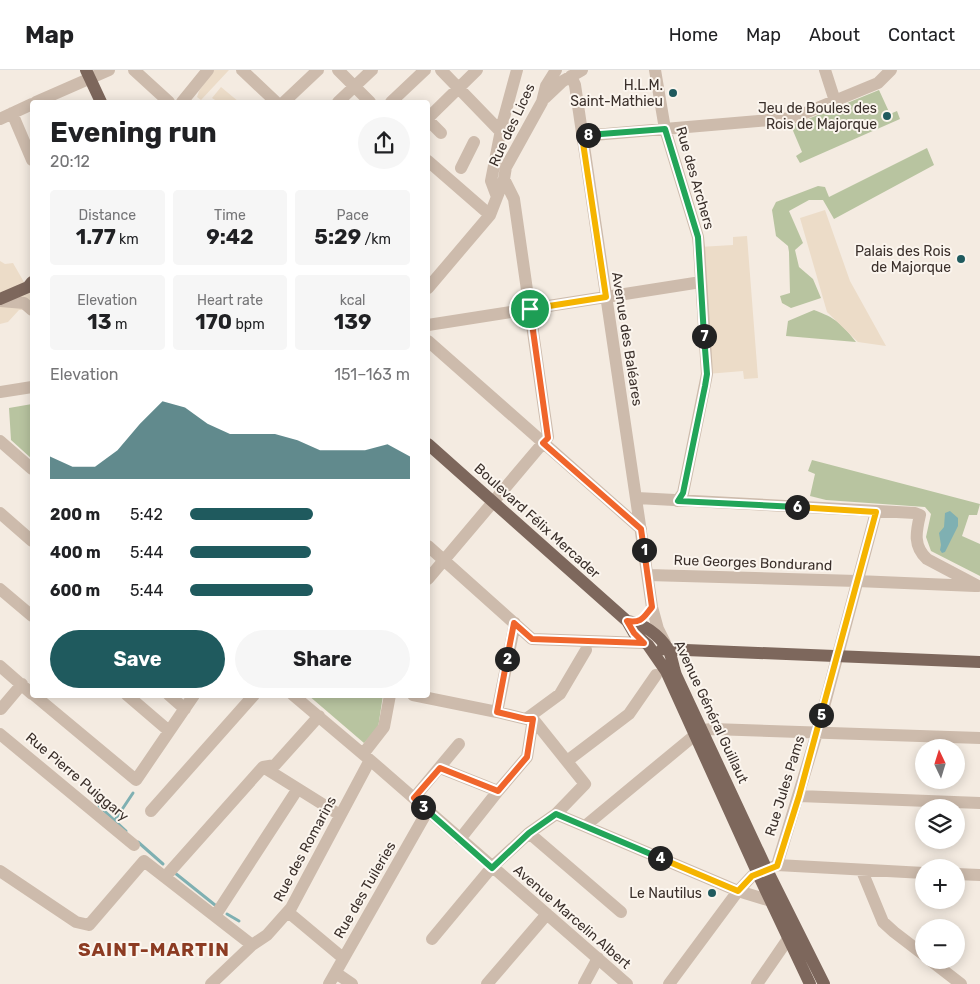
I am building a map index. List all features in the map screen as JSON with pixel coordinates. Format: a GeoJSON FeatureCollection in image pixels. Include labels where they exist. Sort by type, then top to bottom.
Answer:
{"type":"FeatureCollection","features":[{"type":"Feature","properties":{"kind":"main road"},"geometry":{"type":"LineString","coordinates":[[88,74],[100,100]]}},
{"type":"Feature","properties":{"kind":"main road"},"geometry":{"type":"LineString","coordinates":[[0,300],[30,285]]}},
{"type":"Feature","properties":{"kind":"main road","name":"Boulevard Félix Mercader"},"geometry":{"type":"LineString","coordinates":[[430,446],[632,622]]}},
{"type":"Feature","properties":{"kind":"main road","name":"Avenue Général Guillaut"},"geometry":{"type":"LineString","coordinates":[[632,622],[634,633],[646,644],[666,671],[699,732],[824,984]]}},
{"type":"Feature","properties":{"kind":"main road","name":"Avenue Général Guillaut"},"geometry":{"type":"LineString","coordinates":[[632,622],[656,635],[668,650],[699,732]]}},
{"type":"Feature","properties":{"kind":"main road"},"geometry":{"type":"LineString","coordinates":[[646,644],[668,650],[980,662]]}},
{"type":"Feature","properties":{"kind":"main road","name":"Avenue Général Guillaut"},"geometry":{"type":"LineString","coordinates":[[767,870],[771,902],[810,984]]}},
{"type":"Feature","properties":{"kind":"street"},"geometry":{"type":"LineString","coordinates":[[40,100],[88,74],[109,70]]}},
{"type":"Feature","properties":{"kind":"street"},"geometry":{"type":"LineString","coordinates":[[134,70],[167,100]]}},
{"type":"Feature","properties":{"kind":"street"},"geometry":{"type":"LineString","coordinates":[[184,100],[208,70]]}},
{"type":"Feature","properties":{"kind":"street"},"geometry":{"type":"LineString","coordinates":[[286,100],[318,70]]}},
{"type":"Feature","properties":{"kind":"street"},"geometry":{"type":"LineString","coordinates":[[338,70],[368,100]]}},
{"type":"Feature","properties":{"kind":"street"},"geometry":{"type":"LineString","coordinates":[[340,100],[372,70]]}},
{"type":"Feature","properties":{"kind":"street"},"geometry":{"type":"LineString","coordinates":[[393,100],[425,70]]}},
{"type":"Feature","properties":{"kind":"street"},"geometry":{"type":"LineString","coordinates":[[441,70],[500,131]]}},
{"type":"Feature","properties":{"kind":"street"},"geometry":{"type":"LineString","coordinates":[[435,125],[459,88],[477,70]]}},
{"type":"Feature","properties":{"kind":"street"},"geometry":{"type":"LineString","coordinates":[[497,197],[491,181],[500,131],[517,70]]}},
{"type":"Feature","properties":{"kind":"street","name":"Rue des Lices"},"geometry":{"type":"LineString","coordinates":[[430,283],[490,215],[504,179],[506,167],[542,102],[548,84],[556,70]]}},
{"type":"Feature","properties":{"kind":"street","name":"Rue des Archers"},"geometry":{"type":"LineString","coordinates":[[655,70],[665,129],[698,237],[707,374],[683,493],[678,501]]}},
{"type":"Feature","properties":{"kind":"street"},"geometry":{"type":"LineString","coordinates":[[825,70],[835,101]]}},
{"type":"Feature","properties":{"kind":"street"},"geometry":{"type":"LineString","coordinates":[[582,136],[793,118],[878,84],[891,70]]}},
{"type":"Feature","properties":{"kind":"street"},"geometry":{"type":"LineString","coordinates":[[251,73],[274,100]]}},
{"type":"Feature","properties":{"kind":"street"},"geometry":{"type":"LineString","coordinates":[[542,102],[552,90],[577,73]]}},
{"type":"Feature","properties":{"kind":"street","name":"Avenue des Baléares"},"geometry":{"type":"LineString","coordinates":[[577,73],[575,85],[582,136],[652,607],[658,629],[668,650]]}},
{"type":"Feature","properties":{"kind":"street"},"geometry":{"type":"LineString","coordinates":[[0,119],[30,105]]}},
{"type":"Feature","properties":{"kind":"street"},"geometry":{"type":"LineString","coordinates":[[12,113],[30,155]]}},
{"type":"Feature","properties":{"kind":"street"},"geometry":{"type":"LineString","coordinates":[[456,177],[474,142]]}},
{"type":"Feature","properties":{"kind":"street"},"geometry":{"type":"LineString","coordinates":[[430,163],[456,177],[490,215]]}},
{"type":"Feature","properties":{"kind":"street","name":"Rue des Lices"},"geometry":{"type":"LineString","coordinates":[[504,179],[514,199],[548,438],[543,443]]}},
{"type":"Feature","properties":{"kind":"street"},"geometry":{"type":"LineString","coordinates":[[430,325],[701,282]]}},
{"type":"Feature","properties":{"kind":"street"},"geometry":{"type":"LineString","coordinates":[[0,300],[24,303],[30,308]]}},
{"type":"Feature","properties":{"kind":"street"},"geometry":{"type":"LineString","coordinates":[[430,343],[641,529]]}},
{"type":"Feature","properties":{"kind":"street"},"geometry":{"type":"LineString","coordinates":[[0,392],[30,387]]}},
{"type":"Feature","properties":{"kind":"street"},"geometry":{"type":"LineString","coordinates":[[0,441],[30,467]]}},
{"type":"Feature","properties":{"kind":"street"},"geometry":{"type":"LineString","coordinates":[[430,576],[543,443]]}},
{"type":"Feature","properties":{"kind":"street"},"geometry":{"type":"LineString","coordinates":[[636,498],[915,513],[920,516],[916,534],[917,546],[922,554],[927,559],[979,587]]}},
{"type":"Feature","properties":{"kind":"street","name":"Rue Jules Pams"},"geometry":{"type":"LineString","coordinates":[[767,870],[799,796],[876,512]]}},
{"type":"Feature","properties":{"kind":"street"},"geometry":{"type":"LineString","coordinates":[[0,513],[30,539]]}},
{"type":"Feature","properties":{"kind":"street"},"geometry":{"type":"LineString","coordinates":[[430,548],[532,639],[646,644]]}},
{"type":"Feature","properties":{"kind":"street","name":"Rue Georges Bondurand"},"geometry":{"type":"LineString","coordinates":[[648,575],[858,581],[979,587]]}},
{"type":"Feature","properties":{"kind":"street"},"geometry":{"type":"LineString","coordinates":[[0,589],[30,614]]}},
{"type":"Feature","properties":{"kind":"street"},"geometry":{"type":"LineString","coordinates":[[632,622],[642,619],[652,607]]}},
{"type":"Feature","properties":{"kind":"street"},"geometry":{"type":"LineString","coordinates":[[497,712],[514,623]]}},
{"type":"Feature","properties":{"kind":"street"},"geometry":{"type":"LineString","coordinates":[[460,839],[527,757],[530,719],[560,694],[586,650]]}},
{"type":"Feature","properties":{"kind":"street"},"geometry":{"type":"LineString","coordinates":[[0,666],[30,691]]}},
{"type":"Feature","properties":{"kind":"street"},"geometry":{"type":"LineString","coordinates":[[567,761],[629,714],[656,675]]}},
{"type":"Feature","properties":{"kind":"street"},"geometry":{"type":"LineString","coordinates":[[1,709],[22,684]]}},
{"type":"Feature","properties":{"kind":"street"},"geometry":{"type":"LineString","coordinates":[[38,698],[136,780],[192,698]]}},
{"type":"Feature","properties":{"kind":"street"},"geometry":{"type":"LineString","coordinates":[[131,698],[169,730]]}},
{"type":"Feature","properties":{"kind":"street"},"geometry":{"type":"LineString","coordinates":[[173,698],[185,708]]}},
{"type":"Feature","properties":{"kind":"street"},"geometry":{"type":"LineString","coordinates":[[151,811],[251,698]]}},
{"type":"Feature","properties":{"kind":"street","name":"Avenue Marcelin Albert"},"geometry":{"type":"LineString","coordinates":[[298,698],[628,984]]}},
{"type":"Feature","properties":{"kind":"street","name":"Rue des Romarins"},"geometry":{"type":"LineString","coordinates":[[211,984],[252,945],[267,935],[288,912],[384,727],[389,698]]}},
{"type":"Feature","properties":{"kind":"street"},"geometry":{"type":"LineString","coordinates":[[428,698],[530,719],[585,784],[556,814],[529,833],[492,868],[432,939]]}},
{"type":"Feature","properties":{"kind":"street"},"geometry":{"type":"LineString","coordinates":[[164,877],[263,767],[276,766],[319,716]]}},
{"type":"Feature","properties":{"kind":"street"},"geometry":{"type":"LineString","coordinates":[[585,826],[699,732],[712,728],[980,738]]}},
{"type":"Feature","properties":{"kind":"street","name":"Rue Pierre Puiggary"},"geometry":{"type":"LineString","coordinates":[[0,734],[134,845]]}},
{"type":"Feature","properties":{"kind":"street"},"geometry":{"type":"LineString","coordinates":[[414,798],[459,744]]}},
{"type":"Feature","properties":{"kind":"street"},"geometry":{"type":"LineString","coordinates":[[263,767],[340,815]]}},
{"type":"Feature","properties":{"kind":"street"},"geometry":{"type":"LineString","coordinates":[[440,768],[498,791]]}},
{"type":"Feature","properties":{"kind":"street"},"geometry":{"type":"LineString","coordinates":[[215,916],[298,790]]}},
{"type":"Feature","properties":{"kind":"street"},"geometry":{"type":"LineString","coordinates":[[799,796],[980,803]]}},
{"type":"Feature","properties":{"kind":"street","name":"Rue des Tuileries"},"geometry":{"type":"LineString","coordinates":[[329,984],[428,810]]}},
{"type":"Feature","properties":{"kind":"street"},"geometry":{"type":"LineString","coordinates":[[556,814],[738,891],[771,902]]}},
{"type":"Feature","properties":{"kind":"street"},"geometry":{"type":"LineString","coordinates":[[529,833],[621,912]]}},
{"type":"Feature","properties":{"kind":"street"},"geometry":{"type":"LineString","coordinates":[[0,871],[76,922],[89,925],[144,861],[252,945]]}},
{"type":"Feature","properties":{"kind":"street"},"geometry":{"type":"LineString","coordinates":[[668,984],[738,891],[752,876],[767,870],[915,873]]}},
{"type":"Feature","properties":{"kind":"street"},"geometry":{"type":"LineString","coordinates":[[862,871],[884,922],[915,948]]}},
{"type":"Feature","properties":{"kind":"street"},"geometry":{"type":"LineString","coordinates":[[965,874],[980,875]]}},
{"type":"Feature","properties":{"kind":"street"},"geometry":{"type":"LineString","coordinates":[[288,912],[343,958]]}},
{"type":"Feature","properties":{"kind":"street"},"geometry":{"type":"LineString","coordinates":[[487,984],[547,914]]}},
{"type":"Feature","properties":{"kind":"street"},"geometry":{"type":"LineString","coordinates":[[756,984],[788,939]]}},
{"type":"Feature","properties":{"kind":"street"},"geometry":{"type":"LineString","coordinates":[[584,984],[598,958]]}},
{"type":"Feature","properties":{"kind":"street"},"geometry":{"type":"LineString","coordinates":[[942,969],[961,984]]}},
{"type":"Feature","properties":{"kind":"street"},"geometry":{"type":"LineString","coordinates":[[336,973],[352,984]]}},
{"type":"Feature","properties":{"kind":"green space"},"geometry":{"type":"Polygon","coordinates":[[[879,90],[890,114],[897,111],[900,119],[800,163],[796,156],[802,152],[791,126],[879,90]]]}},
{"type":"Feature","properties":{"kind":"green space"},"geometry":{"type":"Polygon","coordinates":[[[927,148],[934,165],[834,219],[823,200],[809,200],[789,211],[803,243],[795,250],[799,267],[813,279],[821,298],[791,308],[782,303],[780,296],[790,293],[789,252],[788,246],[776,236],[772,210],[776,202],[818,186],[825,187],[829,197],[927,148]]]}},
{"type":"Feature","properties":{"kind":"green space"},"geometry":{"type":"Polygon","coordinates":[[[814,310],[838,322],[856,342],[786,336],[788,321],[814,310]]]}},
{"type":"Feature","properties":{"kind":"green space"},"geometry":{"type":"Polygon","coordinates":[[[30,404],[30,457],[11,440],[9,408],[30,404]]]}},
{"type":"Feature","properties":{"kind":"green space"},"geometry":{"type":"Polygon","coordinates":[[[812,460],[980,504],[977,515],[969,515],[962,536],[980,544],[980,576],[931,551],[926,537],[931,514],[925,507],[826,500],[810,496],[815,474],[808,471],[812,460]]]}},
{"type":"Feature","properties":{"kind":"green space"},"geometry":{"type":"Polygon","coordinates":[[[312,698],[383,698],[378,728],[364,743],[312,698]]]}},
{"type":"Feature","properties":{"kind":"shaded area"},"geometry":{"type":"Polygon","coordinates":[[[214,70],[229,70],[201,100],[197,97],[199,91],[214,70]]]}},
{"type":"Feature","properties":{"kind":"shaded area"},"geometry":{"type":"Polygon","coordinates":[[[221,87],[237,100],[215,100],[212,98],[221,87]]]}},
{"type":"Feature","properties":{"kind":"shaded area"},"geometry":{"type":"Polygon","coordinates":[[[825,210],[850,281],[886,346],[858,342],[827,312],[800,218],[825,210]]]}},
{"type":"Feature","properties":{"kind":"shaded area"},"geometry":{"type":"Polygon","coordinates":[[[747,236],[758,378],[744,379],[743,371],[707,374],[699,247],[733,245],[733,237],[747,236]]]}},
{"type":"Feature","properties":{"kind":"shaded area"},"geometry":{"type":"Polygon","coordinates":[[[0,261],[5,264],[13,263],[30,293],[30,303],[22,310],[19,310],[8,322],[0,324],[0,261]]]}},
{"type":"Feature","properties":{"kind":"water"},"geometry":{"type":"Polygon","coordinates":[[[950,511],[958,518],[958,526],[945,552],[942,553],[940,550],[939,533],[944,527],[945,513],[950,511]]]}},
{"type":"Feature","properties":{"kind":"waterway"},"geometry":{"type":"LineString","coordinates":[[115,820],[133,793]]}},
{"type":"Feature","properties":{"kind":"waterway"},"geometry":{"type":"LineString","coordinates":[[99,806],[126,831]]}},
{"type":"Feature","properties":{"kind":"waterway"},"geometry":{"type":"LineString","coordinates":[[138,842],[163,864]]}},
{"type":"Feature","properties":{"kind":"waterway"},"geometry":{"type":"LineString","coordinates":[[175,873],[215,905]]}},
{"type":"Feature","properties":{"kind":"waterway"},"geometry":{"type":"LineString","coordinates":[[227,914],[239,921]]}},
{"type":"Feature","properties":{"kind":"place","name":"H.L.M. Saint-Mathieu"},"geometry":{"type":"Point","coordinates":[673,93]}},
{"type":"Feature","properties":{"kind":"place","name":"Jeu de Boules des Rois de Majorque"},"geometry":{"type":"Point","coordinates":[887,116]}},
{"type":"Feature","properties":{"kind":"place","name":"Palais des Rois de Majorque"},"geometry":{"type":"Point","coordinates":[961,259]}},
{"type":"Feature","properties":{"kind":"place","name":"Le Nautilus"},"geometry":{"type":"Point","coordinates":[712,893]}},
{"type":"Feature","properties":{"kind":"district","name":"SAINT-MARTIN"},"geometry":{"type":"Point","coordinates":[154,949]}},
{"type":"Feature","properties":{"kind":"route"},"geometry":{"type":"LineString","coordinates":[[665,129],[698,237],[707,374],[683,493],[678,501],[876,512],[799,796],[779,854],[777,866],[752,876],[738,891],[556,814],[529,833],[492,868],[414,798],[440,768],[498,791],[527,757],[533,719],[497,712],[514,623],[532,639],[644,643],[634,633],[627,621],[638,622],[652,607],[641,529],[543,443],[548,438],[530,309],[606,297],[582,136],[665,129]]}}]}
